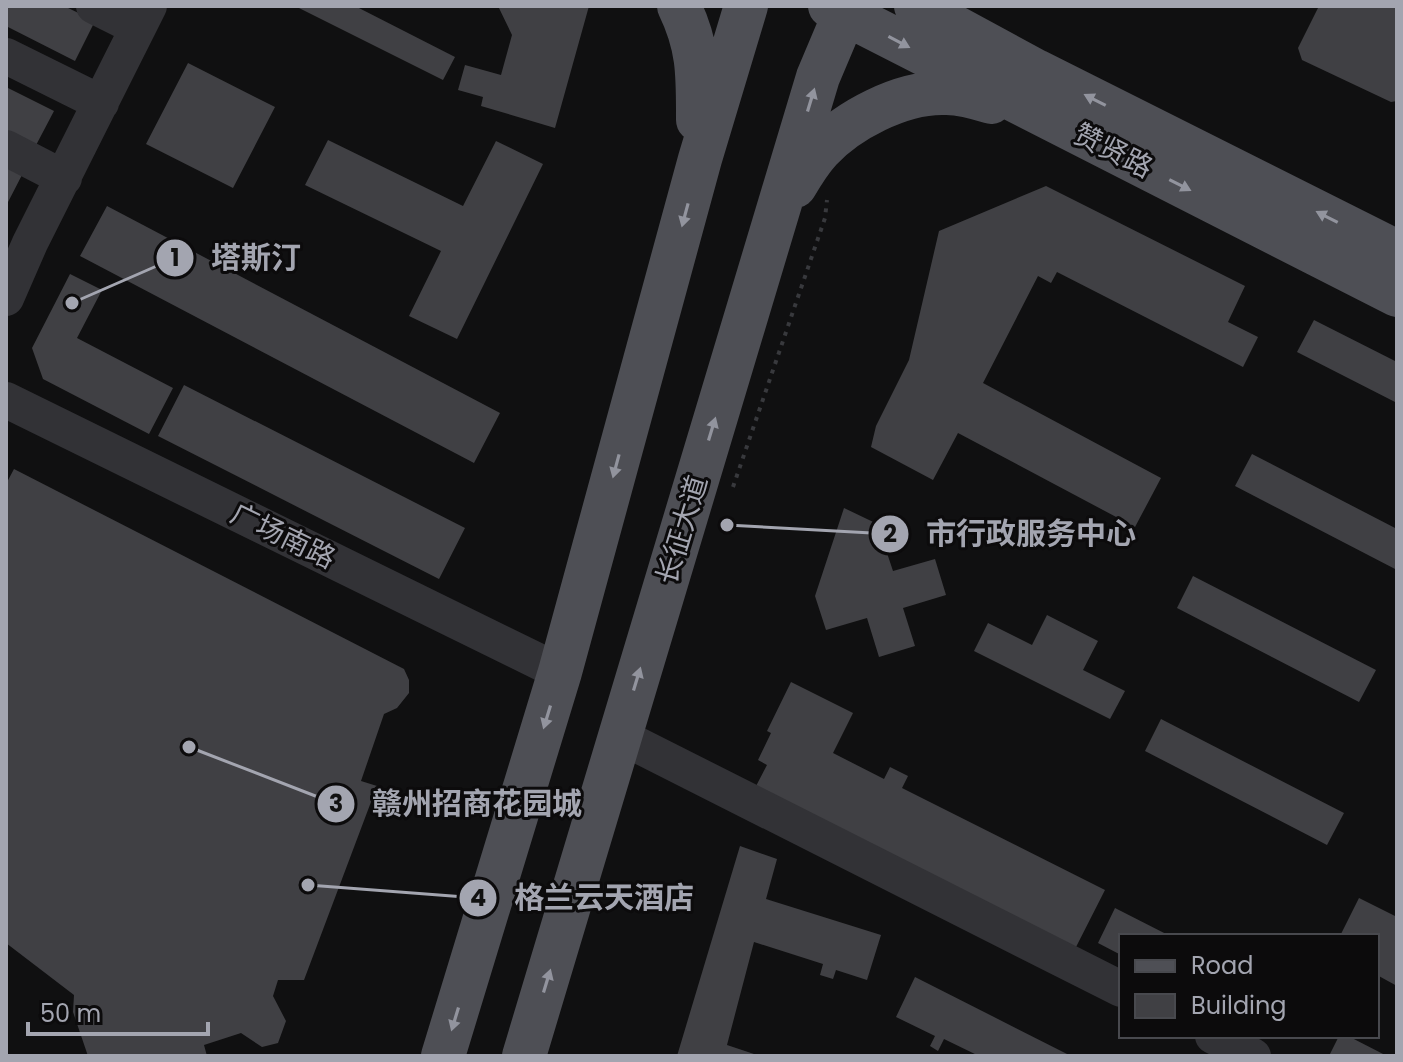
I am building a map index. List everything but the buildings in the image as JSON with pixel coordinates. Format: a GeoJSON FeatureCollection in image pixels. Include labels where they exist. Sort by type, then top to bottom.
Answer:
{"type":"FeatureCollection","features":[{"type":"Feature","properties":{"kind":"main road"},"geometry":{"type":"LineString","coordinates":[[679,6],[694,42],[699,70],[700,159]]}},
{"type":"Feature","properties":{"kind":"main road"},"geometry":{"type":"LineString","coordinates":[[443,1056],[560,672],[700,159],[746,6]]}},
{"type":"Feature","properties":{"kind":"main road","name":"赞贤路"},"geometry":{"type":"LineString","coordinates":[[916,6],[1036,71],[1397,252]]}},
{"type":"Feature","properties":{"kind":"main road"},"geometry":{"type":"LineString","coordinates":[[970,6],[992,34],[1036,71]]}},
{"type":"Feature","properties":{"kind":"main road","name":"赞贤路"},"geometry":{"type":"LineString","coordinates":[[841,9],[1047,118],[1397,295]]}},
{"type":"Feature","properties":{"kind":"main road","name":"长征大道"},"geometry":{"type":"LineString","coordinates":[[524,1056],[772,227],[841,9]]}},
{"type":"Feature","properties":{"kind":"main road"},"geometry":{"type":"LineString","coordinates":[[772,227],[804,170],[819,151],[852,126],[897,103],[942,93],[977,98],[1047,118]]}},
{"type":"Feature","properties":{"kind":"street"},"geometry":{"type":"LineString","coordinates":[[6,298],[18,237],[64,178],[144,17],[94,6]]}},
{"type":"Feature","properties":{"kind":"street"},"geometry":{"type":"LineString","coordinates":[[6,56],[101,103]]}},
{"type":"Feature","properties":{"kind":"street"},"geometry":{"type":"LineString","coordinates":[[6,148],[64,178]]}},
{"type":"Feature","properties":{"kind":"street","name":"广场南路"},"geometry":{"type":"LineString","coordinates":[[6,400],[560,672]]}},
{"type":"Feature","properties":{"kind":"street"},"geometry":{"type":"LineString","coordinates":[[620,736],[1119,988]]}},
{"type":"Feature","properties":{"kind":"street"},"geometry":{"type":"LineString","coordinates":[[1217,1038],[1253,1056]]}},
{"type":"Feature","properties":{"kind":"place","name":"塔斯汀"},"geometry":{"type":"Point","coordinates":[72,303]}},
{"type":"Feature","properties":{"kind":"place","name":"市行政服务中心"},"geometry":{"type":"Point","coordinates":[727,525]}},
{"type":"Feature","properties":{"kind":"place","name":"赣州招商花园城"},"geometry":{"type":"Point","coordinates":[189,747]}},
{"type":"Feature","properties":{"kind":"place","name":"格兰云天酒店"},"geometry":{"type":"Point","coordinates":[308,885]}}]}
